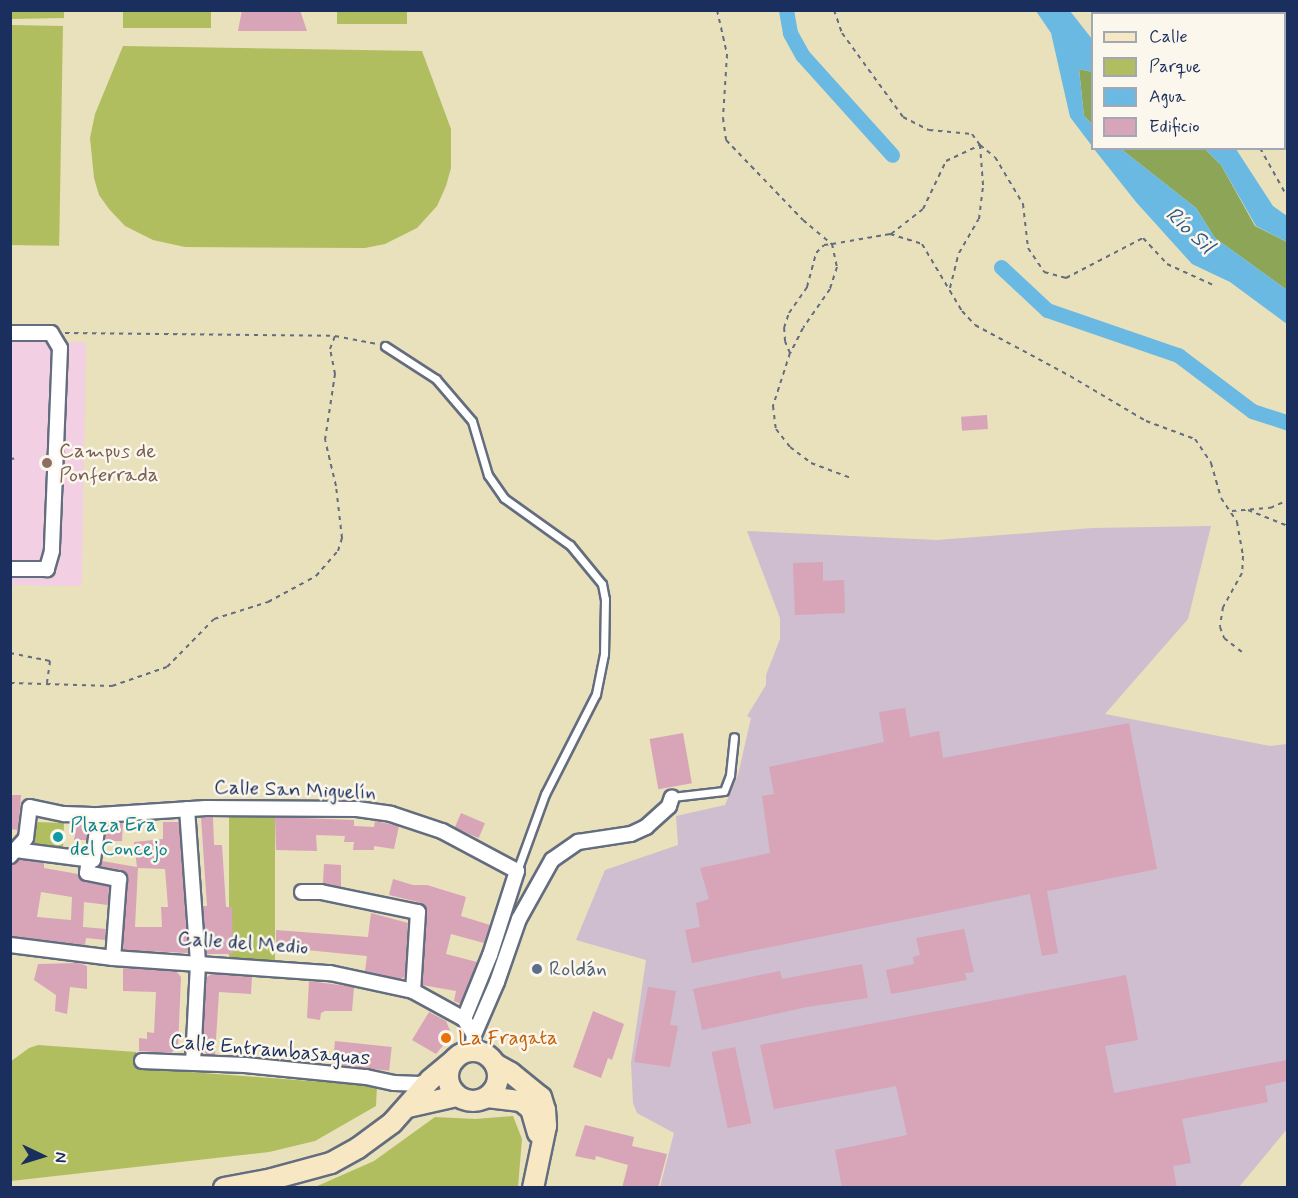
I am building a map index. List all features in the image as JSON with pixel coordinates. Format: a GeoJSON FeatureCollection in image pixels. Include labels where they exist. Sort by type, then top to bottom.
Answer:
{"type":"FeatureCollection","features":[{"type":"Feature","properties":{"kind":"street"},"geometry":{"type":"LineString","coordinates":[[10,333],[51,333],[60,348],[52,551],[47,569],[10,569]]}},
{"type":"Feature","properties":{"kind":"street"},"geometry":{"type":"LineString","coordinates":[[224,1188],[272,1179],[331,1163],[376,1137],[415,1104],[430,1080],[473,1043],[519,919],[552,861],[578,842],[631,834],[646,827],[669,806],[672,797]]}},
{"type":"Feature","properties":{"kind":"street"},"geometry":{"type":"LineString","coordinates":[[30,807],[64,814],[99,815],[93,860],[13,853],[26,838],[30,807]]}},
{"type":"Feature","properties":{"kind":"street"},"geometry":{"type":"LineString","coordinates":[[187,809],[198,964],[193,1063]]}},
{"type":"Feature","properties":{"kind":"street","name":"Calle San Miguelín"},"geometry":{"type":"LineString","coordinates":[[99,815],[187,809],[357,809],[391,814],[442,831],[517,871]]}},
{"type":"Feature","properties":{"kind":"street"},"geometry":{"type":"LineString","coordinates":[[89,860],[87,873],[119,879],[113,958]]}},
{"type":"Feature","properties":{"kind":"street"},"geometry":{"type":"LineString","coordinates":[[517,871],[490,955],[464,1019],[473,1043],[495,1064],[511,1073],[541,1097],[546,1126],[540,1145],[533,1188]]}},
{"type":"Feature","properties":{"kind":"street"},"geometry":{"type":"LineString","coordinates":[[302,892],[321,892],[418,912],[412,991]]}},
{"type":"Feature","properties":{"kind":"street","name":"Calle del Medio"},"geometry":{"type":"LineString","coordinates":[[10,945],[113,958],[330,973],[412,991],[464,1019]]}},
{"type":"Feature","properties":{"kind":"street"},"geometry":{"type":"LineString","coordinates":[[454,1060],[449,1068],[448,1081],[457,1096]]}},
{"type":"Feature","properties":{"kind":"street","name":"Calle Entrambasaguas"},"geometry":{"type":"LineString","coordinates":[[142,1061],[355,1076],[394,1083],[419,1084],[430,1080]]}},
{"type":"Feature","properties":{"kind":"street"},"geometry":{"type":"LineString","coordinates":[[487,1097],[496,1085],[498,1077],[495,1064]]}},
{"type":"Feature","properties":{"kind":"street","name":"Calle Entrambasaguas"},"geometry":{"type":"LineString","coordinates":[[394,1083],[406,1088],[415,1104]]}},
{"type":"Feature","properties":{"kind":"street","name":"Calle Entrambasaguas"},"geometry":{"type":"LineString","coordinates":[[394,1083],[404,1101],[415,1104]]}},
{"type":"Feature","properties":{"kind":"street"},"geometry":{"type":"LineString","coordinates":[[415,1104],[457,1096],[474,1102],[487,1097],[521,1101],[531,1108],[536,1120],[540,1145]]}},
{"type":"Feature","properties":{"kind":"lane"},"geometry":{"type":"LineString","coordinates":[[386,346],[436,379],[472,421],[488,475],[504,498],[570,545],[602,584],[605,599],[604,654],[596,694],[544,794],[517,871]]}},
{"type":"Feature","properties":{"kind":"lane"},"geometry":{"type":"LineString","coordinates":[[672,797],[724,791],[730,775],[734,737]]}},
{"type":"Feature","properties":{"kind":"path"},"geometry":{"type":"LineString","coordinates":[[717,10],[728,54],[723,118],[726,140],[803,220],[832,244],[837,267],[830,289],[803,328],[790,353],[772,406],[776,429],[790,447],[811,463],[851,478]]}},
{"type":"Feature","properties":{"kind":"path"},"geometry":{"type":"LineString","coordinates":[[834,10],[842,33],[903,117],[928,130],[972,134],[980,145],[995,157],[1023,204],[1028,248],[1044,272],[1066,278],[1143,238],[1167,264],[1213,285]]}},
{"type":"Feature","properties":{"kind":"path"},"geometry":{"type":"LineString","coordinates":[[890,234],[923,209],[945,161],[980,145]]}},
{"type":"Feature","properties":{"kind":"path"},"geometry":{"type":"LineString","coordinates":[[950,289],[958,253],[979,219],[983,185],[980,145]]}},
{"type":"Feature","properties":{"kind":"path"},"geometry":{"type":"LineString","coordinates":[[1261,150],[1287,198]]}},
{"type":"Feature","properties":{"kind":"path"},"geometry":{"type":"LineString","coordinates":[[790,353],[785,341],[784,328],[789,313],[807,287],[816,253],[824,244],[890,234],[922,244],[962,310],[975,325],[1070,376],[1146,421],[1195,439],[1211,463],[1221,498],[1237,522],[1243,556],[1242,573],[1223,607],[1220,627],[1224,638],[1242,652]]}},
{"type":"Feature","properties":{"kind":"path"},"geometry":{"type":"LineString","coordinates":[[51,333],[335,336],[386,346]]}},
{"type":"Feature","properties":{"kind":"path"},"geometry":{"type":"LineString","coordinates":[[10,683],[112,686],[166,667],[214,619],[268,602],[316,576],[338,550],[342,538],[336,486],[325,440],[335,374],[330,349],[335,336]]}},
{"type":"Feature","properties":{"kind":"path"},"geometry":{"type":"LineString","coordinates":[[10,459],[18,459]]}},
{"type":"Feature","properties":{"kind":"path"},"geometry":{"type":"LineString","coordinates":[[1231,511],[1270,508],[1287,500]]}},
{"type":"Feature","properties":{"kind":"path"},"geometry":{"type":"LineString","coordinates":[[1248,510],[1287,526]]}},
{"type":"Feature","properties":{"kind":"path"},"geometry":{"type":"LineString","coordinates":[[10,652],[50,662],[47,683]]}},
{"type":"Feature","properties":{"kind":"shaded area","name":"Campus de Ponferrada"},"geometry":{"type":"Polygon","coordinates":[[[11,341],[86,342],[82,586],[10,585],[11,341]]]}},
{"type":"Feature","properties":{"kind":"shaded area","name":"Roldán"},"geometry":{"type":"Polygon","coordinates":[[[1211,526],[1188,619],[1105,714],[1270,746],[1287,744],[1287,1129],[1239,1187],[660,1187],[674,1133],[637,1113],[633,1103],[631,1063],[646,960],[576,940],[605,870],[678,845],[676,816],[725,805],[738,775],[751,718],[747,716],[766,685],[766,675],[780,639],[780,618],[747,531],[937,540],[1093,528],[1211,526]]]}},
{"type":"Feature","properties":{"kind":"green space"},"geometry":{"type":"Polygon","coordinates":[[[10,11],[64,11],[64,18],[11,19],[10,11]]]}},
{"type":"Feature","properties":{"kind":"green space"},"geometry":{"type":"Polygon","coordinates":[[[123,11],[211,11],[211,28],[123,28],[123,11]]]}},
{"type":"Feature","properties":{"kind":"green space"},"geometry":{"type":"Polygon","coordinates":[[[337,11],[407,11],[407,24],[337,24],[337,11]]]}},
{"type":"Feature","properties":{"kind":"green space"},"geometry":{"type":"Polygon","coordinates":[[[11,25],[63,26],[59,246],[10,245],[11,25]]]}},
{"type":"Feature","properties":{"kind":"green space"},"geometry":{"type":"Polygon","coordinates":[[[123,46],[422,51],[451,129],[451,168],[437,206],[417,228],[385,244],[365,248],[185,247],[153,240],[125,226],[99,195],[94,178],[90,138],[95,114],[123,46]]]}},
{"type":"Feature","properties":{"kind":"green space"},"geometry":{"type":"Polygon","coordinates":[[[1079,69],[1091,72],[1091,123],[1084,116],[1079,69]]]}},
{"type":"Feature","properties":{"kind":"green space"},"geometry":{"type":"Polygon","coordinates":[[[1122,150],[1206,150],[1221,165],[1255,226],[1287,242],[1287,290],[1215,238],[1196,208],[1122,150]]]}},
{"type":"Feature","properties":{"kind":"green space"},"geometry":{"type":"Polygon","coordinates":[[[229,817],[275,817],[275,962],[229,962],[229,817]]]}},
{"type":"Feature","properties":{"kind":"green space"},"geometry":{"type":"Polygon","coordinates":[[[35,822],[64,823],[63,848],[34,847],[35,822]]]}},
{"type":"Feature","properties":{"kind":"green space"},"geometry":{"type":"Polygon","coordinates":[[[38,1045],[136,1052],[137,1068],[377,1086],[376,1106],[315,1141],[269,1152],[11,1181],[10,1062],[29,1048],[38,1045]]]}},
{"type":"Feature","properties":{"kind":"green space"},"geometry":{"type":"Polygon","coordinates":[[[513,1116],[522,1139],[518,1187],[315,1187],[374,1161],[435,1117],[475,1119],[513,1116]]]}},
{"type":"Feature","properties":{"kind":"water"},"geometry":{"type":"Polygon","coordinates":[[[1036,11],[1070,11],[1091,38],[1091,72],[1079,69],[1084,116],[1091,123],[1091,145],[1070,117],[1051,33],[1036,11]]]}},
{"type":"Feature","properties":{"kind":"water","name":"Río Sil"},"geometry":{"type":"Polygon","coordinates":[[[1095,150],[1122,150],[1196,208],[1215,238],[1287,290],[1287,324],[1230,282],[1192,264],[1136,202],[1095,150]]]}},
{"type":"Feature","properties":{"kind":"water"},"geometry":{"type":"Polygon","coordinates":[[[1206,150],[1237,150],[1273,206],[1287,216],[1287,242],[1256,226],[1221,165],[1206,150]]]}},
{"type":"Feature","properties":{"kind":"building"},"geometry":{"type":"Polygon","coordinates":[[[242,10],[300,10],[307,31],[238,31],[242,10]]]}},
{"type":"Feature","properties":{"kind":"building"},"geometry":{"type":"Polygon","coordinates":[[[987,415],[988,429],[962,431],[961,417],[987,415]]]}},
{"type":"Feature","properties":{"kind":"building"},"geometry":{"type":"Polygon","coordinates":[[[823,562],[823,581],[844,580],[845,613],[795,615],[793,563],[823,562]]]}},
{"type":"Feature","properties":{"kind":"building"},"geometry":{"type":"Polygon","coordinates":[[[905,708],[910,737],[939,731],[943,758],[1129,723],[1157,869],[1047,891],[1058,953],[1042,956],[1030,894],[692,963],[685,930],[700,927],[696,903],[709,899],[700,868],[770,853],[762,796],[774,794],[769,767],[884,742],[879,712],[905,708]]]}},
{"type":"Feature","properties":{"kind":"building"},"geometry":{"type":"Polygon","coordinates":[[[683,733],[692,783],[658,789],[650,739],[683,733]]]}},
{"type":"Feature","properties":{"kind":"building"},"geometry":{"type":"Polygon","coordinates":[[[10,795],[21,795],[18,830],[10,829],[10,795]]]}},
{"type":"Feature","properties":{"kind":"building"},"geometry":{"type":"Polygon","coordinates":[[[461,813],[485,823],[479,838],[455,828],[461,813]]]}},
{"type":"Feature","properties":{"kind":"building"},"geometry":{"type":"Polygon","coordinates":[[[201,817],[213,817],[214,845],[222,845],[226,907],[232,907],[233,954],[206,954],[203,906],[207,906],[201,817]]]}},
{"type":"Feature","properties":{"kind":"building"},"geometry":{"type":"Polygon","coordinates":[[[275,817],[354,820],[354,826],[374,827],[375,821],[399,826],[394,849],[374,846],[374,850],[353,850],[354,842],[344,842],[345,836],[316,835],[317,851],[276,850],[275,817]]]}},
{"type":"Feature","properties":{"kind":"building"},"geometry":{"type":"Polygon","coordinates":[[[123,822],[122,841],[105,841],[107,823],[123,822]]]}},
{"type":"Feature","properties":{"kind":"building"},"geometry":{"type":"Polygon","coordinates":[[[163,822],[179,822],[188,953],[123,950],[127,876],[121,870],[99,866],[102,861],[137,867],[134,842],[163,839],[163,822]],[[138,868],[135,927],[162,927],[161,907],[168,907],[165,869],[138,868]]]}},
{"type":"Feature","properties":{"kind":"building"},"geometry":{"type":"Polygon","coordinates":[[[77,824],[88,826],[87,840],[74,840],[77,824]]]}},
{"type":"Feature","properties":{"kind":"building"},"geometry":{"type":"Polygon","coordinates":[[[19,859],[44,863],[44,868],[78,874],[85,882],[109,886],[108,905],[84,902],[83,927],[106,929],[105,940],[86,938],[85,945],[10,936],[10,866],[19,859]],[[41,892],[37,917],[71,920],[72,897],[41,892]]]}},
{"type":"Feature","properties":{"kind":"building"},"geometry":{"type":"Polygon","coordinates":[[[324,864],[341,865],[341,887],[323,883],[324,864]]]}},
{"type":"Feature","properties":{"kind":"building"},"geometry":{"type":"Polygon","coordinates":[[[393,879],[413,885],[427,885],[466,897],[461,916],[490,925],[484,943],[451,934],[446,954],[477,962],[461,1004],[454,1001],[456,991],[422,985],[426,909],[418,902],[389,895],[393,879]]]}},
{"type":"Feature","properties":{"kind":"building"},"geometry":{"type":"Polygon","coordinates":[[[371,913],[408,923],[405,976],[401,979],[365,971],[367,956],[276,947],[276,930],[368,937],[371,913]]]}},
{"type":"Feature","properties":{"kind":"building"},"geometry":{"type":"Polygon","coordinates":[[[964,929],[974,972],[965,973],[967,980],[891,994],[886,970],[914,964],[913,957],[920,955],[916,938],[964,929]]]}},
{"type":"Feature","properties":{"kind":"building"},"geometry":{"type":"Polygon","coordinates":[[[78,963],[87,966],[87,989],[70,987],[67,1014],[55,1011],[56,995],[34,980],[38,964],[78,963]]]}},
{"type":"Feature","properties":{"kind":"building"},"geometry":{"type":"Polygon","coordinates":[[[862,964],[868,998],[807,1007],[702,1030],[693,989],[780,971],[782,979],[862,964]]]}},
{"type":"Feature","properties":{"kind":"building"},"geometry":{"type":"Polygon","coordinates":[[[123,968],[176,971],[181,977],[178,1047],[171,1053],[139,1051],[139,1038],[147,1039],[147,1032],[154,1033],[156,992],[123,991],[123,968]]]}},
{"type":"Feature","properties":{"kind":"building"},"geometry":{"type":"Polygon","coordinates":[[[211,974],[252,977],[251,994],[219,992],[215,1055],[207,1055],[203,1050],[206,978],[211,974]]]}},
{"type":"Feature","properties":{"kind":"building"},"geometry":{"type":"Polygon","coordinates":[[[1126,975],[1138,1040],[1105,1046],[1114,1093],[1287,1060],[1287,1081],[1265,1086],[1268,1102],[1182,1119],[1191,1163],[1173,1166],[1177,1188],[842,1188],[835,1150],[907,1135],[896,1086],[774,1109],[760,1045],[1126,975]]]}},
{"type":"Feature","properties":{"kind":"building"},"geometry":{"type":"Polygon","coordinates":[[[309,981],[354,987],[352,1011],[325,1011],[321,1013],[320,1020],[307,1018],[309,981]]]}},
{"type":"Feature","properties":{"kind":"building"},"geometry":{"type":"Polygon","coordinates":[[[648,987],[676,991],[670,1025],[678,1026],[670,1067],[634,1062],[648,987]]]}},
{"type":"Feature","properties":{"kind":"building"},"geometry":{"type":"Polygon","coordinates":[[[593,1011],[624,1024],[612,1060],[608,1058],[601,1078],[573,1067],[593,1011]]]}},
{"type":"Feature","properties":{"kind":"building"},"geometry":{"type":"Polygon","coordinates":[[[429,1012],[446,1021],[452,1035],[436,1054],[412,1040],[429,1012]]]}},
{"type":"Feature","properties":{"kind":"building"},"geometry":{"type":"Polygon","coordinates":[[[335,1041],[392,1047],[389,1071],[332,1065],[335,1041]]]}},
{"type":"Feature","properties":{"kind":"building"},"geometry":{"type":"Polygon","coordinates":[[[735,1047],[751,1123],[728,1128],[712,1052],[735,1047]]]}},
{"type":"Feature","properties":{"kind":"building"},"geometry":{"type":"Polygon","coordinates":[[[585,1125],[634,1137],[632,1146],[667,1154],[658,1188],[622,1188],[628,1165],[596,1156],[595,1160],[575,1156],[585,1125]]]}},
{"type":"Feature","properties":{"kind":"waterway"},"geometry":{"type":"LineString","coordinates":[[786,10],[790,33],[803,56],[892,155]]}},
{"type":"Feature","properties":{"kind":"waterway"},"geometry":{"type":"LineString","coordinates":[[1001,267],[1047,310],[1178,355],[1252,411],[1288,423]]}},
{"type":"Feature","properties":{"kind":"place","name":"Campus de Ponferrada"},"geometry":{"type":"Point","coordinates":[47,463]}},
{"type":"Feature","properties":{"kind":"place","name":"Plaza Era del Concejo"},"geometry":{"type":"Point","coordinates":[58,837]}},
{"type":"Feature","properties":{"kind":"place","name":"Roldán"},"geometry":{"type":"Point","coordinates":[537,969]}},
{"type":"Feature","properties":{"kind":"place","name":"La Fragata"},"geometry":{"type":"Point","coordinates":[446,1038]}}]}
